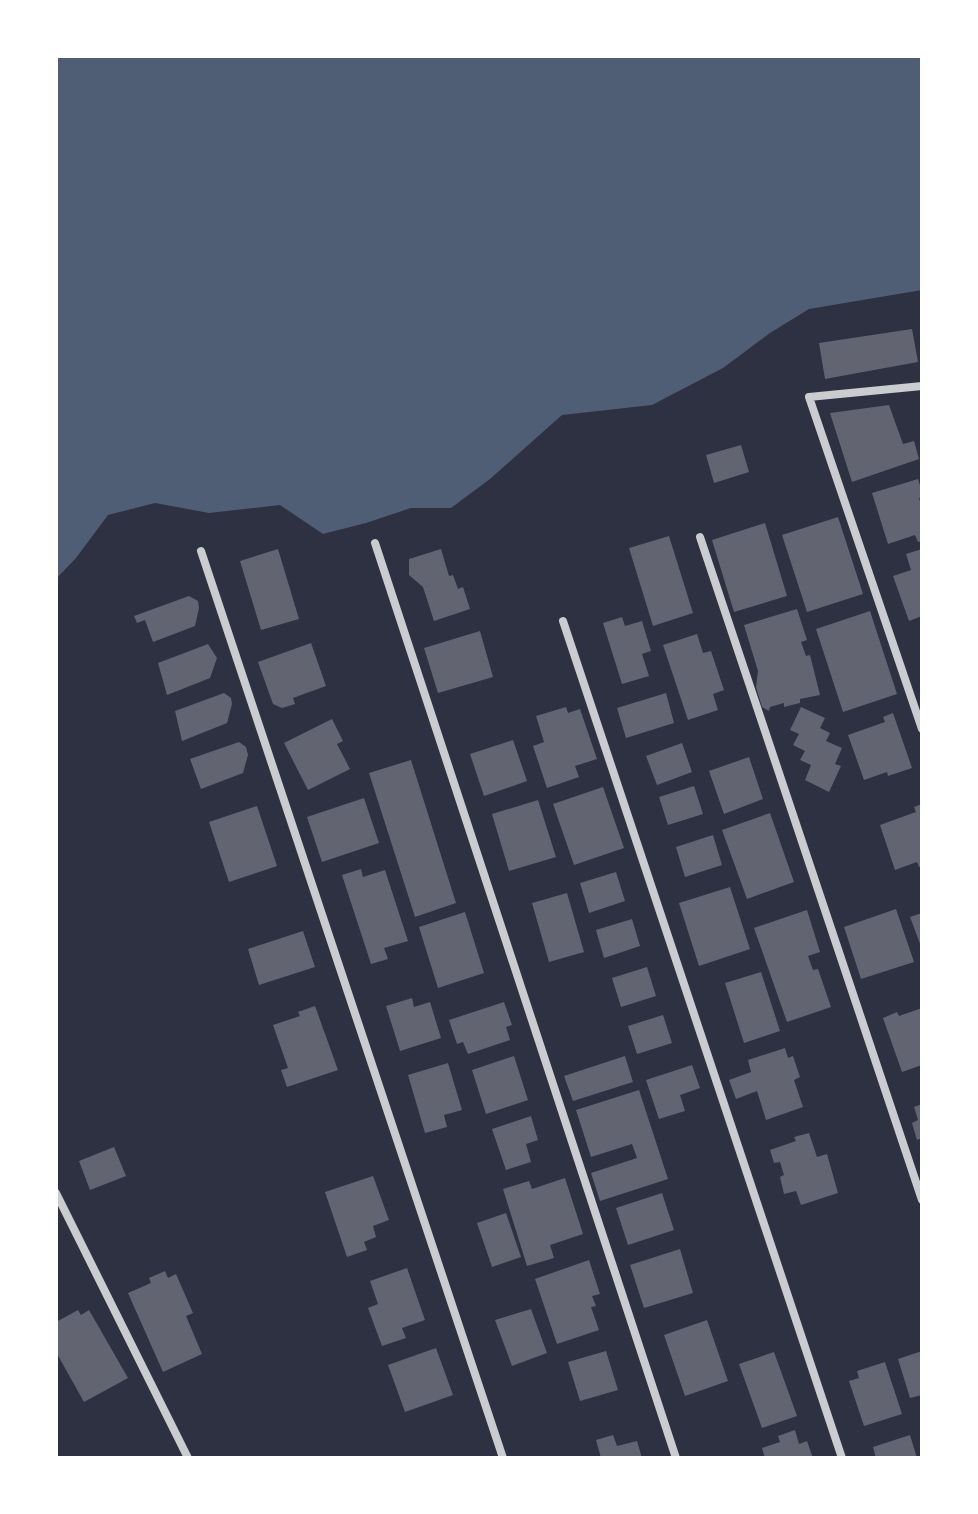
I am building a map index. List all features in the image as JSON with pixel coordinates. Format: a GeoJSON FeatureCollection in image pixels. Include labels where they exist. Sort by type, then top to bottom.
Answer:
{"type":"FeatureCollection","features":[{"type":"Feature","properties":{"kind":"street"},"geometry":{"type":"LineString","coordinates":[[922,386],[809,397],[922,729]]}},
{"type":"Feature","properties":{"kind":"street"},"geometry":{"type":"LineString","coordinates":[[700,537],[922,1200]]}},
{"type":"Feature","properties":{"kind":"street"},"geometry":{"type":"LineString","coordinates":[[375,543],[676,1458]]}},
{"type":"Feature","properties":{"kind":"street"},"geometry":{"type":"LineString","coordinates":[[201,551],[503,1458]]}},
{"type":"Feature","properties":{"kind":"street"},"geometry":{"type":"LineString","coordinates":[[563,621],[842,1458]]}},
{"type":"Feature","properties":{"kind":"street"},"geometry":{"type":"LineString","coordinates":[[56,1193],[188,1458]]}},
{"type":"Feature","properties":{"kind":"water"},"geometry":{"type":"Polygon","coordinates":[[[56,56],[922,56],[922,290],[809,309],[723,368],[652,405],[562,415],[490,479],[451,508],[411,508],[323,534],[280,505],[209,513],[155,503],[108,515],[56,579],[56,56]]]}},
{"type":"Feature","properties":{"kind":"building"},"geometry":{"type":"Polygon","coordinates":[[[912,329],[918,362],[825,379],[819,343],[912,329]]]}},
{"type":"Feature","properties":{"kind":"building"},"geometry":{"type":"Polygon","coordinates":[[[889,405],[903,444],[914,441],[919,459],[852,482],[830,413],[889,405]]]}},
{"type":"Feature","properties":{"kind":"building"},"geometry":{"type":"Polygon","coordinates":[[[741,445],[749,472],[714,483],[706,455],[741,445]]]}},
{"type":"Feature","properties":{"kind":"building"},"geometry":{"type":"Polygon","coordinates":[[[918,479],[922,492],[919,498],[922,541],[918,542],[915,535],[888,544],[872,493],[918,479]]]}},
{"type":"Feature","properties":{"kind":"building"},"geometry":{"type":"Polygon","coordinates":[[[838,517],[863,594],[807,612],[782,535],[838,517]]]}},
{"type":"Feature","properties":{"kind":"building"},"geometry":{"type":"Polygon","coordinates":[[[765,523],[787,596],[734,612],[712,540],[765,523]]]}},
{"type":"Feature","properties":{"kind":"building"},"geometry":{"type":"Polygon","coordinates":[[[669,536],[693,613],[653,626],[629,548],[669,536]]]}},
{"type":"Feature","properties":{"kind":"building"},"geometry":{"type":"Polygon","coordinates":[[[278,549],[299,619],[261,630],[240,561],[278,549]]]}},
{"type":"Feature","properties":{"kind":"building"},"geometry":{"type":"Polygon","coordinates":[[[441,549],[449,576],[453,575],[458,589],[463,587],[470,609],[434,621],[423,587],[409,575],[409,559],[441,549]]]}},
{"type":"Feature","properties":{"kind":"building"},"geometry":{"type":"Polygon","coordinates":[[[922,549],[922,616],[909,621],[893,576],[911,570],[906,554],[922,549]]]}},
{"type":"Feature","properties":{"kind":"building"},"geometry":{"type":"Polygon","coordinates":[[[189,596],[198,601],[195,626],[153,642],[145,620],[137,623],[134,616],[189,596]]]}},
{"type":"Feature","properties":{"kind":"building"},"geometry":{"type":"Polygon","coordinates":[[[797,609],[807,640],[801,642],[806,656],[810,655],[820,695],[800,699],[800,703],[784,707],[784,703],[770,707],[769,711],[762,707],[756,687],[758,671],[744,625],[797,609]]]}},
{"type":"Feature","properties":{"kind":"building"},"geometry":{"type":"Polygon","coordinates":[[[870,611],[897,694],[843,712],[816,629],[870,611]]]}},
{"type":"Feature","properties":{"kind":"building"},"geometry":{"type":"Polygon","coordinates":[[[622,617],[625,626],[642,621],[651,651],[642,654],[649,676],[622,684],[603,623],[622,617]]]}},
{"type":"Feature","properties":{"kind":"building"},"geometry":{"type":"Polygon","coordinates":[[[480,631],[493,677],[438,693],[424,648],[480,631]]]}},
{"type":"Feature","properties":{"kind":"building"},"geometry":{"type":"Polygon","coordinates":[[[697,634],[703,653],[711,651],[724,690],[713,694],[718,710],[688,720],[663,645],[697,634]]]}},
{"type":"Feature","properties":{"kind":"building"},"geometry":{"type":"Polygon","coordinates":[[[311,643],[326,686],[293,698],[295,704],[282,708],[273,704],[258,662],[311,643]]]}},
{"type":"Feature","properties":{"kind":"building"},"geometry":{"type":"Polygon","coordinates":[[[208,644],[217,658],[210,678],[167,695],[158,663],[208,644]]]}},
{"type":"Feature","properties":{"kind":"building"},"geometry":{"type":"Polygon","coordinates":[[[224,693],[231,698],[232,704],[227,723],[182,741],[175,711],[224,693]]]}},
{"type":"Feature","properties":{"kind":"building"},"geometry":{"type":"Polygon","coordinates":[[[666,693],[674,723],[626,738],[617,708],[666,693]]]}},
{"type":"Feature","properties":{"kind":"building"},"geometry":{"type":"Polygon","coordinates":[[[566,707],[568,713],[580,709],[597,759],[575,766],[579,777],[547,788],[533,746],[544,742],[536,716],[566,707]]]}},
{"type":"Feature","properties":{"kind":"building"},"geometry":{"type":"Polygon","coordinates":[[[801,707],[825,718],[820,728],[830,733],[826,741],[842,748],[835,764],[841,766],[829,792],[805,780],[811,765],[800,760],[805,751],[793,745],[799,734],[790,730],[801,707]]]}},
{"type":"Feature","properties":{"kind":"building"},"geometry":{"type":"Polygon","coordinates":[[[893,713],[912,768],[864,780],[848,735],[885,722],[883,717],[893,713]]]}},
{"type":"Feature","properties":{"kind":"building"},"geometry":{"type":"Polygon","coordinates":[[[332,719],[343,741],[337,744],[350,769],[308,790],[284,743],[332,719]]]}},
{"type":"Feature","properties":{"kind":"building"},"geometry":{"type":"Polygon","coordinates":[[[513,740],[527,781],[484,796],[470,754],[513,740]]]}},
{"type":"Feature","properties":{"kind":"building"},"geometry":{"type":"Polygon","coordinates":[[[239,742],[246,747],[248,755],[243,773],[201,789],[190,759],[239,742]]]}},
{"type":"Feature","properties":{"kind":"building"},"geometry":{"type":"Polygon","coordinates":[[[682,743],[692,772],[657,785],[646,756],[682,743]]]}},
{"type":"Feature","properties":{"kind":"building"},"geometry":{"type":"Polygon","coordinates":[[[749,757],[763,799],[724,814],[709,771],[749,757]]]}},
{"type":"Feature","properties":{"kind":"building"},"geometry":{"type":"Polygon","coordinates":[[[411,760],[456,903],[415,917],[369,773],[411,760]]]}},
{"type":"Feature","properties":{"kind":"building"},"geometry":{"type":"Polygon","coordinates":[[[694,786],[703,814],[668,825],[659,797],[694,786]]]}},
{"type":"Feature","properties":{"kind":"building"},"geometry":{"type":"Polygon","coordinates":[[[603,787],[624,848],[574,865],[553,804],[603,787]]]}},
{"type":"Feature","properties":{"kind":"building"},"geometry":{"type":"Polygon","coordinates":[[[364,798],[379,843],[322,862],[307,817],[364,798]]]}},
{"type":"Feature","properties":{"kind":"building"},"geometry":{"type":"Polygon","coordinates":[[[538,800],[556,857],[509,871],[492,814],[538,800]]]}},
{"type":"Feature","properties":{"kind":"building"},"geometry":{"type":"Polygon","coordinates":[[[922,804],[922,866],[919,867],[917,862],[895,870],[880,825],[916,812],[914,807],[922,804]]]}},
{"type":"Feature","properties":{"kind":"building"},"geometry":{"type":"Polygon","coordinates":[[[257,806],[277,866],[229,882],[209,822],[257,806]]]}},
{"type":"Feature","properties":{"kind":"building"},"geometry":{"type":"Polygon","coordinates":[[[770,813],[794,882],[747,899],[722,830],[770,813]]]}},
{"type":"Feature","properties":{"kind":"building"},"geometry":{"type":"Polygon","coordinates":[[[713,835],[722,865],[685,877],[676,847],[713,835]]]}},
{"type":"Feature","properties":{"kind":"building"},"geometry":{"type":"Polygon","coordinates":[[[361,869],[363,877],[385,870],[408,941],[384,948],[388,959],[371,964],[342,875],[361,869]]]}},
{"type":"Feature","properties":{"kind":"building"},"geometry":{"type":"Polygon","coordinates":[[[616,872],[625,901],[589,913],[580,883],[616,872]]]}},
{"type":"Feature","properties":{"kind":"building"},"geometry":{"type":"Polygon","coordinates":[[[730,887],[750,949],[699,966],[679,903],[730,887]]]}},
{"type":"Feature","properties":{"kind":"building"},"geometry":{"type":"Polygon","coordinates":[[[567,893],[584,952],[549,962],[532,903],[567,893]]]}},
{"type":"Feature","properties":{"kind":"building"},"geometry":{"type":"Polygon","coordinates":[[[896,909],[914,962],[861,979],[844,927],[896,909]]]}},
{"type":"Feature","properties":{"kind":"building"},"geometry":{"type":"Polygon","coordinates":[[[807,910],[820,952],[808,956],[813,970],[818,969],[831,1007],[787,1022],[754,928],[807,910]]]}},
{"type":"Feature","properties":{"kind":"building"},"geometry":{"type":"Polygon","coordinates":[[[465,912],[484,973],[438,988],[419,927],[465,912]]]}},
{"type":"Feature","properties":{"kind":"building"},"geometry":{"type":"Polygon","coordinates":[[[922,913],[922,949],[910,917],[922,913]]]}},
{"type":"Feature","properties":{"kind":"building"},"geometry":{"type":"Polygon","coordinates":[[[632,919],[640,946],[604,958],[596,930],[632,919]]]}},
{"type":"Feature","properties":{"kind":"building"},"geometry":{"type":"Polygon","coordinates":[[[303,931],[315,967],[259,985],[248,949],[303,931]]]}},
{"type":"Feature","properties":{"kind":"building"},"geometry":{"type":"Polygon","coordinates":[[[647,967],[656,996],[621,1007],[612,978],[647,967]]]}},
{"type":"Feature","properties":{"kind":"building"},"geometry":{"type":"Polygon","coordinates":[[[761,972],[780,1031],[744,1043],[725,983],[761,972]]]}},
{"type":"Feature","properties":{"kind":"building"},"geometry":{"type":"Polygon","coordinates":[[[412,998],[414,1007],[430,1002],[441,1038],[400,1051],[386,1006],[412,998]]]}},
{"type":"Feature","properties":{"kind":"building"},"geometry":{"type":"Polygon","coordinates":[[[504,1002],[512,1025],[506,1027],[510,1040],[468,1054],[463,1042],[457,1044],[449,1020],[504,1002]]]}},
{"type":"Feature","properties":{"kind":"building"},"geometry":{"type":"Polygon","coordinates":[[[315,1006],[338,1070],[287,1087],[281,1070],[288,1068],[273,1025],[300,1016],[298,1012],[315,1006]]]}},
{"type":"Feature","properties":{"kind":"building"},"geometry":{"type":"Polygon","coordinates":[[[922,1008],[922,1065],[902,1072],[883,1018],[922,1008]]]}},
{"type":"Feature","properties":{"kind":"building"},"geometry":{"type":"Polygon","coordinates":[[[663,1015],[672,1043],[637,1054],[628,1026],[663,1015]]]}},
{"type":"Feature","properties":{"kind":"building"},"geometry":{"type":"Polygon","coordinates":[[[785,1048],[788,1058],[793,1056],[800,1077],[794,1080],[803,1107],[766,1120],[757,1091],[736,1099],[729,1080],[751,1072],[748,1060],[785,1048]]]}},
{"type":"Feature","properties":{"kind":"building"},"geometry":{"type":"Polygon","coordinates":[[[514,1056],[528,1100],[486,1114],[472,1070],[514,1056]]]}},
{"type":"Feature","properties":{"kind":"building"},"geometry":{"type":"Polygon","coordinates":[[[625,1056],[633,1082],[573,1101],[564,1076],[625,1056]]]}},
{"type":"Feature","properties":{"kind":"building"},"geometry":{"type":"Polygon","coordinates":[[[448,1063],[462,1110],[444,1115],[447,1127],[425,1133],[408,1075],[448,1063]]]}},
{"type":"Feature","properties":{"kind":"building"},"geometry":{"type":"Polygon","coordinates":[[[692,1065],[700,1088],[680,1095],[685,1111],[659,1119],[646,1080],[692,1065]]]}},
{"type":"Feature","properties":{"kind":"building"},"geometry":{"type":"Polygon","coordinates":[[[639,1090],[668,1179],[600,1201],[591,1173],[637,1158],[632,1144],[591,1157],[576,1110],[639,1090]]]}},
{"type":"Feature","properties":{"kind":"building"},"geometry":{"type":"Polygon","coordinates":[[[922,1104],[922,1138],[917,1140],[912,1123],[918,1120],[914,1107],[922,1104]]]}},
{"type":"Feature","properties":{"kind":"building"},"geometry":{"type":"Polygon","coordinates":[[[531,1116],[538,1140],[526,1144],[531,1162],[506,1170],[492,1129],[531,1116]]]}},
{"type":"Feature","properties":{"kind":"building"},"geometry":{"type":"Polygon","coordinates":[[[809,1133],[817,1157],[827,1154],[838,1193],[801,1205],[796,1191],[784,1194],[780,1162],[774,1163],[770,1150],[809,1133]]]}},
{"type":"Feature","properties":{"kind":"building"},"geometry":{"type":"Polygon","coordinates":[[[114,1147],[126,1176],[90,1190],[79,1161],[114,1147]]]}},
{"type":"Feature","properties":{"kind":"building"},"geometry":{"type":"Polygon","coordinates":[[[373,1176],[389,1220],[373,1226],[376,1237],[364,1242],[367,1250],[347,1257],[325,1192],[373,1176]]]}},
{"type":"Feature","properties":{"kind":"building"},"geometry":{"type":"Polygon","coordinates":[[[565,1178],[583,1234],[550,1245],[554,1258],[527,1266],[503,1189],[529,1181],[532,1189],[565,1178]]]}},
{"type":"Feature","properties":{"kind":"building"},"geometry":{"type":"Polygon","coordinates":[[[662,1193],[674,1230],[628,1245],[616,1208],[662,1193]]]}},
{"type":"Feature","properties":{"kind":"building"},"geometry":{"type":"Polygon","coordinates":[[[506,1213],[521,1257],[492,1267],[477,1223],[506,1213]]]}},
{"type":"Feature","properties":{"kind":"building"},"geometry":{"type":"Polygon","coordinates":[[[680,1249],[693,1293],[644,1308],[630,1265],[680,1249]]]}},
{"type":"Feature","properties":{"kind":"building"},"geometry":{"type":"Polygon","coordinates":[[[589,1260],[600,1294],[592,1296],[596,1306],[591,1307],[599,1330],[557,1344],[535,1279],[589,1260]]]}},
{"type":"Feature","properties":{"kind":"building"},"geometry":{"type":"Polygon","coordinates":[[[407,1268],[425,1320],[402,1328],[406,1338],[382,1346],[368,1308],[378,1304],[370,1281],[407,1268]]]}},
{"type":"Feature","properties":{"kind":"building"},"geometry":{"type":"Polygon","coordinates":[[[165,1271],[168,1278],[176,1274],[193,1313],[186,1316],[202,1354],[163,1372],[128,1293],[151,1283],[149,1278],[165,1271]]]}},
{"type":"Feature","properties":{"kind":"building"},"geometry":{"type":"Polygon","coordinates":[[[531,1309],[547,1353],[512,1366],[495,1320],[531,1309]]]}},
{"type":"Feature","properties":{"kind":"building"},"geometry":{"type":"Polygon","coordinates":[[[78,1310],[81,1315],[89,1310],[128,1378],[84,1402],[56,1352],[56,1322],[78,1310]]]}},
{"type":"Feature","properties":{"kind":"building"},"geometry":{"type":"Polygon","coordinates":[[[707,1320],[728,1381],[685,1396],[664,1335],[707,1320]]]}},
{"type":"Feature","properties":{"kind":"building"},"geometry":{"type":"Polygon","coordinates":[[[436,1348],[453,1395],[405,1412],[388,1365],[436,1348]]]}},
{"type":"Feature","properties":{"kind":"building"},"geometry":{"type":"Polygon","coordinates":[[[606,1351],[618,1390],[580,1401],[568,1362],[606,1351]]]}},
{"type":"Feature","properties":{"kind":"building"},"geometry":{"type":"Polygon","coordinates":[[[922,1351],[922,1395],[910,1398],[898,1359],[922,1351]]]}},
{"type":"Feature","properties":{"kind":"building"},"geometry":{"type":"Polygon","coordinates":[[[774,1352],[797,1416],[762,1428],[739,1364],[774,1352]]]}},
{"type":"Feature","properties":{"kind":"building"},"geometry":{"type":"Polygon","coordinates":[[[885,1362],[902,1414],[864,1426],[849,1381],[859,1378],[857,1371],[885,1362]]]}},
{"type":"Feature","properties":{"kind":"building"},"geometry":{"type":"Polygon","coordinates":[[[795,1430],[799,1444],[807,1441],[813,1458],[765,1458],[762,1448],[780,1442],[778,1436],[795,1430]]]}},
{"type":"Feature","properties":{"kind":"building"},"geometry":{"type":"Polygon","coordinates":[[[613,1435],[617,1446],[637,1441],[642,1458],[601,1458],[596,1440],[613,1435]]]}},
{"type":"Feature","properties":{"kind":"building"},"geometry":{"type":"Polygon","coordinates":[[[910,1435],[917,1458],[876,1458],[873,1447],[910,1435]]]}}]}
